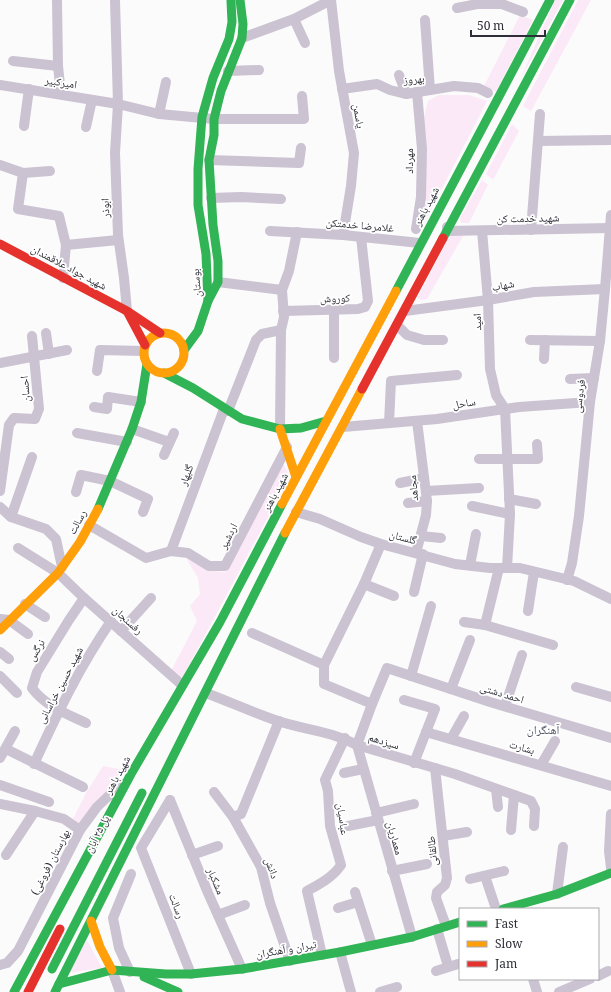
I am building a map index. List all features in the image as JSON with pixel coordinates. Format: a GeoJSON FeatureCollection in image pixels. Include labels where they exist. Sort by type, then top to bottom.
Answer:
{"type":"FeatureCollection","features":[{"type":"Feature","properties":{"kind":"main road","name":"بوستان"},"geometry":{"type":"LineString","coordinates":[[208,301],[206,254],[198,205],[198,169],[202,117],[213,78],[228,39],[232,22],[231,0]]}},
{"type":"Feature","properties":{"kind":"main road","name":"بوستان"},"geometry":{"type":"LineString","coordinates":[[208,301],[218,282],[218,260],[213,225],[208,160],[214,135],[214,119],[221,91],[242,38],[243,29],[240,0]]}},
{"type":"Feature","properties":{"kind":"main road","name":"شهید باهنر"},"geometry":{"type":"LineString","coordinates":[[14,992],[131,774],[220,622],[550,0]]}},
{"type":"Feature","properties":{"kind":"main road"},"geometry":{"type":"LineString","coordinates":[[57,988],[149,802],[206,693],[221,660],[296,512],[570,0]]}},
{"type":"Feature","properties":{"kind":"main road"},"geometry":{"type":"LineString","coordinates":[[521,55],[520,66],[515,81],[519,86],[527,81]]}},
{"type":"Feature","properties":{"kind":"main road","name":"شهید جواد علاقمندان"},"geometry":{"type":"LineString","coordinates":[[0,244],[127,311],[160,333],[173,334],[198,331]]}},
{"type":"Feature","properties":{"kind":"main road"},"geometry":{"type":"LineString","coordinates":[[184,350],[198,331],[208,301]]}},
{"type":"Feature","properties":{"kind":"main road"},"geometry":{"type":"LineString","coordinates":[[127,311],[144,348],[144,358],[152,369],[193,388],[242,419],[280,429],[301,428],[326,421]]}},
{"type":"Feature","properties":{"kind":"main road"},"geometry":{"type":"LineString","coordinates":[[144,348],[149,339],[160,333]]}},
{"type":"Feature","properties":{"kind":"main road"},"geometry":{"type":"LineString","coordinates":[[141,402],[161,373],[171,372],[177,368],[184,357],[182,344],[173,334]]}},
{"type":"Feature","properties":{"kind":"main road"},"geometry":{"type":"LineString","coordinates":[[181,363],[193,388]]}},
{"type":"Feature","properties":{"kind":"main road"},"geometry":{"type":"LineString","coordinates":[[141,402],[147,364]]}},
{"type":"Feature","properties":{"kind":"main road","name":"رسالت"},"geometry":{"type":"LineString","coordinates":[[0,630],[4,619],[25,604],[60,570],[80,542],[110,481],[127,442],[141,402]]}},
{"type":"Feature","properties":{"kind":"main road"},"geometry":{"type":"LineString","coordinates":[[280,429],[296,477]]}},
{"type":"Feature","properties":{"kind":"main road"},"geometry":{"type":"LineString","coordinates":[[124,806],[191,686],[220,622]]}},
{"type":"Feature","properties":{"kind":"main road"},"geometry":{"type":"LineString","coordinates":[[163,756],[201,690],[221,660]]}},
{"type":"Feature","properties":{"kind":"main road","name":"پل ۲۵ آبان"},"geometry":{"type":"LineString","coordinates":[[48,976],[148,783]]}},
{"type":"Feature","properties":{"kind":"main road"},"geometry":{"type":"LineString","coordinates":[[514,907],[557,894],[611,873]]}},
{"type":"Feature","properties":{"kind":"main road"},"geometry":{"type":"LineString","coordinates":[[28,992],[65,920]]}},
{"type":"Feature","properties":{"kind":"main road"},"geometry":{"type":"LineString","coordinates":[[57,988],[75,979],[112,970],[99,944],[91,921]]}},
{"type":"Feature","properties":{"kind":"main road","name":"تیران و آهنگران"},"geometry":{"type":"LineString","coordinates":[[112,970],[191,974],[242,969],[340,952],[412,937],[459,922]]}},
{"type":"Feature","properties":{"kind":"main road"},"geometry":{"type":"LineString","coordinates":[[130,972],[156,981],[178,992]]}},
{"type":"Feature","properties":{"kind":"street"},"geometry":{"type":"LineString","coordinates":[[57,0],[58,66],[61,94]]}},
{"type":"Feature","properties":{"kind":"street","name":"ابوذر"},"geometry":{"type":"LineString","coordinates":[[115,0],[118,104],[115,153],[118,240],[127,311]]}},
{"type":"Feature","properties":{"kind":"street"},"geometry":{"type":"LineString","coordinates":[[242,38],[294,19],[331,0]]}},
{"type":"Feature","properties":{"kind":"street","name":"یاسمن"},"geometry":{"type":"LineString","coordinates":[[331,0],[342,89],[354,153],[344,235]]}},
{"type":"Feature","properties":{"kind":"street"},"geometry":{"type":"LineString","coordinates":[[457,8],[478,2],[502,4],[523,12]]}},
{"type":"Feature","properties":{"kind":"street"},"geometry":{"type":"LineString","coordinates":[[294,19],[305,43]]}},
{"type":"Feature","properties":{"kind":"street"},"geometry":{"type":"LineString","coordinates":[[425,20],[430,90]]}},
{"type":"Feature","properties":{"kind":"street"},"geometry":{"type":"LineString","coordinates":[[13,61],[58,66]]}},
{"type":"Feature","properties":{"kind":"street"},"geometry":{"type":"LineString","coordinates":[[228,71],[259,70]]}},
{"type":"Feature","properties":{"kind":"street"},"geometry":{"type":"LineString","coordinates":[[399,75],[406,94]]}},
{"type":"Feature","properties":{"kind":"street"},"geometry":{"type":"LineString","coordinates":[[159,114],[166,82]]}},
{"type":"Feature","properties":{"kind":"street","name":"بهروز"},"geometry":{"type":"LineString","coordinates":[[342,89],[377,84],[390,90],[406,94],[454,86],[478,88],[488,93]]}},
{"type":"Feature","properties":{"kind":"street","name":"امیرکبیر"},"geometry":{"type":"LineString","coordinates":[[0,85],[118,104],[159,114],[214,119],[304,119],[302,96]]}},
{"type":"Feature","properties":{"kind":"street"},"geometry":{"type":"LineString","coordinates":[[24,126],[29,89]]}},
{"type":"Feature","properties":{"kind":"street","name":"مهرداد"},"geometry":{"type":"LineString","coordinates":[[416,229],[421,197],[422,149],[417,92]]}},
{"type":"Feature","properties":{"kind":"street"},"geometry":{"type":"LineString","coordinates":[[86,127],[92,100]]}},
{"type":"Feature","properties":{"kind":"street"},"geometry":{"type":"LineString","coordinates":[[531,230],[540,114]]}},
{"type":"Feature","properties":{"kind":"street"},"geometry":{"type":"LineString","coordinates":[[538,141],[611,140]]}},
{"type":"Feature","properties":{"kind":"street"},"geometry":{"type":"LineString","coordinates":[[208,160],[299,163],[301,148]]}},
{"type":"Feature","properties":{"kind":"street"},"geometry":{"type":"LineString","coordinates":[[0,165],[23,173],[50,171]]}},
{"type":"Feature","properties":{"kind":"street"},"geometry":{"type":"LineString","coordinates":[[23,173],[18,209],[59,216],[66,245],[63,278]]}},
{"type":"Feature","properties":{"kind":"street"},"geometry":{"type":"LineString","coordinates":[[211,198],[241,197],[281,199]]}},
{"type":"Feature","properties":{"kind":"street"},"geometry":{"type":"LineString","coordinates":[[435,216],[445,212],[448,214],[449,218],[447,232]]}},
{"type":"Feature","properties":{"kind":"street","name":"فردوسی"},"geometry":{"type":"LineString","coordinates":[[567,580],[572,563],[579,516],[590,402],[600,341],[607,315],[605,289],[609,267],[611,215]]}},
{"type":"Feature","properties":{"kind":"street","name":"شهید خدمت کن"},"geometry":{"type":"LineString","coordinates":[[447,232],[610,228]]}},
{"type":"Feature","properties":{"kind":"street","name":"غلامرضا خدمتکن"},"geometry":{"type":"LineString","coordinates":[[270,230],[344,235],[420,243]]}},
{"type":"Feature","properties":{"kind":"street","name":"امید"},"geometry":{"type":"LineString","coordinates":[[482,231],[488,300],[490,369],[496,395],[505,409]]}},
{"type":"Feature","properties":{"kind":"street"},"geometry":{"type":"LineString","coordinates":[[280,429],[281,330],[284,318],[282,290],[289,271],[297,232]]}},
{"type":"Feature","properties":{"kind":"street","name":"کوروش"},"geometry":{"type":"LineString","coordinates":[[283,311],[334,310],[365,307],[368,301],[361,237]]}},
{"type":"Feature","properties":{"kind":"street"},"geometry":{"type":"LineString","coordinates":[[66,245],[118,240]]}},
{"type":"Feature","properties":{"kind":"street"},"geometry":{"type":"LineString","coordinates":[[218,282],[282,290]]}},
{"type":"Feature","properties":{"kind":"street","name":"شهاب"},"geometry":{"type":"LineString","coordinates":[[405,310],[488,300],[534,292],[605,289]]}},
{"type":"Feature","properties":{"kind":"street"},"geometry":{"type":"LineString","coordinates":[[334,310],[334,358]]}},
{"type":"Feature","properties":{"kind":"street"},"geometry":{"type":"LineString","coordinates":[[397,325],[407,336],[424,340],[443,340]]}},
{"type":"Feature","properties":{"kind":"street","name":"گلبهار"},"geometry":{"type":"LineString","coordinates":[[171,551],[226,410],[256,340],[262,334],[281,330]]}},
{"type":"Feature","properties":{"kind":"street"},"geometry":{"type":"LineString","coordinates":[[46,333],[49,354]]}},
{"type":"Feature","properties":{"kind":"street"},"geometry":{"type":"LineString","coordinates":[[32,336],[34,357]]}},
{"type":"Feature","properties":{"kind":"street"},"geometry":{"type":"LineString","coordinates":[[530,340],[600,341]]}},
{"type":"Feature","properties":{"kind":"street"},"geometry":{"type":"LineString","coordinates":[[544,358],[545,340]]}},
{"type":"Feature","properties":{"kind":"street"},"geometry":{"type":"LineString","coordinates":[[97,372],[100,350],[144,348]]}},
{"type":"Feature","properties":{"kind":"street","name":"احسان"},"geometry":{"type":"LineString","coordinates":[[0,363],[68,350]]}},
{"type":"Feature","properties":{"kind":"street","name":"احسان"},"geometry":{"type":"LineString","coordinates":[[0,491],[9,425],[14,418],[35,419],[39,409],[34,357]]}},
{"type":"Feature","properties":{"kind":"street"},"geometry":{"type":"LineString","coordinates":[[389,423],[391,381],[457,375]]}},
{"type":"Feature","properties":{"kind":"street"},"geometry":{"type":"LineString","coordinates":[[570,379],[594,378]]}},
{"type":"Feature","properties":{"kind":"street"},"geometry":{"type":"LineString","coordinates":[[94,407],[107,409],[108,397],[141,402]]}},
{"type":"Feature","properties":{"kind":"street","name":"ساحل"},"geometry":{"type":"LineString","coordinates":[[342,427],[437,419],[505,409],[590,402]]}},
{"type":"Feature","properties":{"kind":"street"},"geometry":{"type":"LineString","coordinates":[[485,625],[503,568],[510,514],[505,409]]}},
{"type":"Feature","properties":{"kind":"street","name":"مجاهد"},"geometry":{"type":"LineString","coordinates":[[414,592],[421,536],[426,515],[426,496],[417,421]]}},
{"type":"Feature","properties":{"kind":"street"},"geometry":{"type":"LineString","coordinates":[[132,429],[169,442]]}},
{"type":"Feature","properties":{"kind":"street"},"geometry":{"type":"LineString","coordinates":[[78,433],[127,442]]}},
{"type":"Feature","properties":{"kind":"street"},"geometry":{"type":"LineString","coordinates":[[164,455],[174,433]]}},
{"type":"Feature","properties":{"kind":"street"},"geometry":{"type":"LineString","coordinates":[[479,459],[538,459],[537,444]]}},
{"type":"Feature","properties":{"kind":"street","name":"اردشیر"},"geometry":{"type":"LineString","coordinates":[[89,525],[146,558],[171,551],[188,553],[209,566],[225,566],[287,447]]}},
{"type":"Feature","properties":{"kind":"street"},"geometry":{"type":"LineString","coordinates":[[11,517],[32,457]]}},
{"type":"Feature","properties":{"kind":"street"},"geometry":{"type":"LineString","coordinates":[[76,492],[81,475],[110,481],[148,499],[143,512]]}},
{"type":"Feature","properties":{"kind":"street"},"geometry":{"type":"LineString","coordinates":[[400,483],[424,478]]}},
{"type":"Feature","properties":{"kind":"street"},"geometry":{"type":"LineString","coordinates":[[408,503],[426,496],[480,488]]}},
{"type":"Feature","properties":{"kind":"street"},"geometry":{"type":"LineString","coordinates":[[509,499],[536,504]]}},
{"type":"Feature","properties":{"kind":"street"},"geometry":{"type":"LineString","coordinates":[[472,506],[510,514]]}},
{"type":"Feature","properties":{"kind":"street"},"geometry":{"type":"LineString","coordinates":[[0,507],[11,517],[46,529],[56,539],[60,570]]}},
{"type":"Feature","properties":{"kind":"street","name":"گلستان"},"geometry":{"type":"LineString","coordinates":[[296,512],[320,519],[381,544],[420,553],[455,564],[520,568],[574,582],[611,599]]}},
{"type":"Feature","properties":{"kind":"street"},"geometry":{"type":"LineString","coordinates":[[470,565],[476,534]]}},
{"type":"Feature","properties":{"kind":"street"},"geometry":{"type":"LineString","coordinates":[[421,536],[441,538]]}},
{"type":"Feature","properties":{"kind":"street"},"geometry":{"type":"LineString","coordinates":[[357,745],[372,704],[324,684],[324,665],[364,584],[381,544]]}},
{"type":"Feature","properties":{"kind":"street","name":"رفسنجان"},"geometry":{"type":"LineString","coordinates":[[18,548],[60,570],[84,598],[182,685]]}},
{"type":"Feature","properties":{"kind":"street"},"geometry":{"type":"LineString","coordinates":[[528,611],[534,572]]}},
{"type":"Feature","properties":{"kind":"street"},"geometry":{"type":"LineString","coordinates":[[364,584],[394,596]]}},
{"type":"Feature","properties":{"kind":"street","name":"نرگس"},"geometry":{"type":"LineString","coordinates":[[59,710],[39,697],[32,688],[37,672],[84,598]]}},
{"type":"Feature","properties":{"kind":"street"},"geometry":{"type":"LineString","coordinates":[[121,630],[151,598]]}},
{"type":"Feature","properties":{"kind":"street"},"geometry":{"type":"LineString","coordinates":[[25,604],[46,616]]}},
{"type":"Feature","properties":{"kind":"street"},"geometry":{"type":"LineString","coordinates":[[411,676],[431,606]]}},
{"type":"Feature","properties":{"kind":"street"},"geometry":{"type":"LineString","coordinates":[[4,619],[28,634]]}},
{"type":"Feature","properties":{"kind":"street","name":"شهید حسین خراسانی"},"geometry":{"type":"LineString","coordinates":[[34,764],[59,710],[95,645],[111,621]]}},
{"type":"Feature","properties":{"kind":"street"},"geometry":{"type":"LineString","coordinates":[[464,622],[485,625],[553,645]]}},
{"type":"Feature","properties":{"kind":"street"},"geometry":{"type":"LineString","coordinates":[[252,633],[324,665]]}},
{"type":"Feature","properties":{"kind":"street"},"geometry":{"type":"LineString","coordinates":[[451,689],[470,640]]}},
{"type":"Feature","properties":{"kind":"street"},"geometry":{"type":"LineString","coordinates":[[0,652],[9,659]]}},
{"type":"Feature","properties":{"kind":"street"},"geometry":{"type":"LineString","coordinates":[[505,706],[522,655]]}},
{"type":"Feature","properties":{"kind":"street","name":"احمد دشتی"},"geometry":{"type":"LineString","coordinates":[[372,704],[387,668],[611,738]]}},
{"type":"Feature","properties":{"kind":"street"},"geometry":{"type":"LineString","coordinates":[[0,676],[17,693]]}},
{"type":"Feature","properties":{"kind":"street"},"geometry":{"type":"LineString","coordinates":[[576,687],[611,697]]}},
{"type":"Feature","properties":{"kind":"street","name":"سیزدهم"},"geometry":{"type":"LineString","coordinates":[[206,693],[279,721],[328,732],[345,738],[357,745],[435,768],[531,801],[535,809],[534,826]]}},
{"type":"Feature","properties":{"kind":"street"},"geometry":{"type":"LineString","coordinates":[[404,700],[435,709],[414,762]]}},
{"type":"Feature","properties":{"kind":"street"},"geometry":{"type":"LineString","coordinates":[[59,710],[86,723]]}},
{"type":"Feature","properties":{"kind":"street"},"geometry":{"type":"LineString","coordinates":[[451,739],[464,716]]}},
{"type":"Feature","properties":{"kind":"street"},"geometry":{"type":"LineString","coordinates":[[232,817],[241,814],[279,721]]}},
{"type":"Feature","properties":{"kind":"street"},"geometry":{"type":"LineString","coordinates":[[0,758],[15,731]]}},
{"type":"Feature","properties":{"kind":"street","name":"بشارت"},"geometry":{"type":"LineString","coordinates":[[426,732],[611,786]]}},
{"type":"Feature","properties":{"kind":"street","name":"عباسیان"},"geometry":{"type":"LineString","coordinates":[[322,955],[307,891],[328,878],[337,871],[341,865],[330,826],[328,792],[325,780],[345,738]]}},
{"type":"Feature","properties":{"kind":"street"},"geometry":{"type":"LineString","coordinates":[[541,765],[555,741]]}},
{"type":"Feature","properties":{"kind":"street","name":"معماریان"},"geometry":{"type":"LineString","coordinates":[[357,745],[412,937]]}},
{"type":"Feature","properties":{"kind":"street"},"geometry":{"type":"LineString","coordinates":[[6,749],[83,787]]}},
{"type":"Feature","properties":{"kind":"street","name":"طالقانی"},"geometry":{"type":"LineString","coordinates":[[435,768],[447,878],[445,885],[437,892],[436,898],[448,966]]}},
{"type":"Feature","properties":{"kind":"street"},"geometry":{"type":"LineString","coordinates":[[344,773],[363,769]]}},
{"type":"Feature","properties":{"kind":"street","name":"بهارستان (فروغی)"},"geometry":{"type":"LineString","coordinates":[[0,965],[7,963],[18,951],[80,830],[97,807],[131,774]]}},
{"type":"Feature","properties":{"kind":"street"},"geometry":{"type":"LineString","coordinates":[[0,785],[49,802]]}},
{"type":"Feature","properties":{"kind":"street"},"geometry":{"type":"LineString","coordinates":[[496,788],[498,807]]}},
{"type":"Feature","properties":{"kind":"street","name":"دانش"},"geometry":{"type":"LineString","coordinates":[[214,792],[232,817],[261,867],[270,903],[290,961]]}},
{"type":"Feature","properties":{"kind":"street"},"geometry":{"type":"LineString","coordinates":[[511,830],[514,795]]}},
{"type":"Feature","properties":{"kind":"street","name":"مشکبار"},"geometry":{"type":"LineString","coordinates":[[141,848],[170,800],[192,855],[242,969]]}},
{"type":"Feature","properties":{"kind":"street"},"geometry":{"type":"LineString","coordinates":[[0,804],[64,819],[80,830]]}},
{"type":"Feature","properties":{"kind":"street"},"geometry":{"type":"LineString","coordinates":[[348,826],[414,804]]}},
{"type":"Feature","properties":{"kind":"street"},"geometry":{"type":"LineString","coordinates":[[6,855],[35,811]]}},
{"type":"Feature","properties":{"kind":"street"},"geometry":{"type":"LineString","coordinates":[[611,814],[609,851],[611,868]]}},
{"type":"Feature","properties":{"kind":"street"},"geometry":{"type":"LineString","coordinates":[[443,836],[467,832]]}},
{"type":"Feature","properties":{"kind":"street"},"geometry":{"type":"LineString","coordinates":[[192,855],[218,846]]}},
{"type":"Feature","properties":{"kind":"street"},"geometry":{"type":"LineString","coordinates":[[557,894],[563,847]]}},
{"type":"Feature","properties":{"kind":"street","name":"رسالت"},"geometry":{"type":"LineString","coordinates":[[141,848],[191,974]]}},
{"type":"Feature","properties":{"kind":"street"},"geometry":{"type":"LineString","coordinates":[[392,871],[427,864]]}},
{"type":"Feature","properties":{"kind":"street"},"geometry":{"type":"LineString","coordinates":[[470,879],[504,871]]}},
{"type":"Feature","properties":{"kind":"street"},"geometry":{"type":"LineString","coordinates":[[130,972],[119,948],[113,918],[131,874]]}},
{"type":"Feature","properties":{"kind":"street"},"geometry":{"type":"LineString","coordinates":[[485,876],[496,908]]}},
{"type":"Feature","properties":{"kind":"street"},"geometry":{"type":"LineString","coordinates":[[355,892],[372,945]]}},
{"type":"Feature","properties":{"kind":"street"},"geometry":{"type":"LineString","coordinates":[[338,908],[358,902]]}},
{"type":"Feature","properties":{"kind":"street"},"geometry":{"type":"LineString","coordinates":[[218,915],[245,905]]}},
{"type":"Feature","properties":{"kind":"street"},"geometry":{"type":"LineString","coordinates":[[340,952],[351,992]]}},
{"type":"Feature","properties":{"kind":"street"},"geometry":{"type":"LineString","coordinates":[[436,971],[458,964]]}},
{"type":"Feature","properties":{"kind":"street"},"geometry":{"type":"LineString","coordinates":[[112,970],[120,992]]}},
{"type":"Feature","properties":{"kind":"street"},"geometry":{"type":"LineString","coordinates":[[533,980],[537,992]]}},
{"type":"Feature","properties":{"kind":"street"},"geometry":{"type":"LineString","coordinates":[[559,992],[588,980]]}},
{"type":"Feature","properties":{"kind":"street"},"geometry":{"type":"LineString","coordinates":[[380,992],[397,987]]}},
{"type":"Feature","properties":{"kind":"shaded area"},"geometry":{"type":"Polygon","coordinates":[[[555,0],[563,0],[519,82],[555,0]]]}},
{"type":"Feature","properties":{"kind":"shaded area"},"geometry":{"type":"Polygon","coordinates":[[[578,0],[591,0],[531,111],[523,106],[578,0]]]}},
{"type":"Feature","properties":{"kind":"shaded area"},"geometry":{"type":"Polygon","coordinates":[[[520,15],[533,20],[496,92],[484,86],[520,15]]]}},
{"type":"Feature","properties":{"kind":"shaded area"},"geometry":{"type":"Polygon","coordinates":[[[439,95],[469,95],[487,101],[419,233],[424,117],[428,101],[439,95]]]}},
{"type":"Feature","properties":{"kind":"shaded area"},"geometry":{"type":"Polygon","coordinates":[[[512,124],[519,131],[493,180],[486,174],[512,124]]]}},
{"type":"Feature","properties":{"kind":"shaded area"},"geometry":{"type":"Polygon","coordinates":[[[482,180],[488,185],[469,223],[461,223],[460,218],[482,180]]]}},
{"type":"Feature","properties":{"kind":"shaded area"},"geometry":{"type":"Polygon","coordinates":[[[457,234],[463,236],[427,299],[422,300],[417,298],[450,235],[457,234]]]}},
{"type":"Feature","properties":{"kind":"shaded area"},"geometry":{"type":"Polygon","coordinates":[[[281,459],[290,476],[181,680],[171,671],[197,621],[190,606],[200,594],[198,578],[186,558],[213,571],[225,572],[242,541],[281,459]]]}},
{"type":"Feature","properties":{"kind":"shaded area"},"geometry":{"type":"Polygon","coordinates":[[[103,766],[125,770],[80,825],[72,821],[86,793],[103,766]]]}},
{"type":"Feature","properties":{"kind":"shaded area"},"geometry":{"type":"Polygon","coordinates":[[[87,940],[102,968],[68,973],[87,940]]]}},
{"type":"Feature","properties":{"kind":"traffic: fast"},"geometry":{"type":"LineString","coordinates":[[184,350],[198,331],[208,301],[218,282],[218,261],[213,225],[209,160],[214,135],[214,119],[221,91],[242,38],[243,24],[240,0]]}},
{"type":"Feature","properties":{"kind":"traffic: fast"},"geometry":{"type":"LineString","coordinates":[[396,291],[550,0]]}},
{"type":"Feature","properties":{"kind":"traffic: fast"},"geometry":{"type":"LineString","coordinates":[[443,238],[570,0]]}},
{"type":"Feature","properties":{"kind":"traffic: fast"},"geometry":{"type":"LineString","coordinates":[[208,301],[206,254],[198,205],[198,169],[202,117],[213,78],[229,39],[232,22],[231,1]]}},
{"type":"Feature","properties":{"kind":"traffic: fast"},"geometry":{"type":"LineString","coordinates":[[98,509],[132,429],[141,402],[147,364]]}},
{"type":"Feature","properties":{"kind":"traffic: fast"},"geometry":{"type":"LineString","coordinates":[[164,373],[193,388],[242,419],[280,429],[301,428],[326,421]]}},
{"type":"Feature","properties":{"kind":"traffic: fast"},"geometry":{"type":"LineString","coordinates":[[14,992],[131,774],[220,622],[282,504]]}},
{"type":"Feature","properties":{"kind":"traffic: fast"},"geometry":{"type":"LineString","coordinates":[[55,992],[285,533]]}},
{"type":"Feature","properties":{"kind":"traffic: fast"},"geometry":{"type":"LineString","coordinates":[[52,969],[142,793]]}},
{"type":"Feature","properties":{"kind":"traffic: fast"},"geometry":{"type":"LineString","coordinates":[[507,908],[557,894],[611,873]]}},
{"type":"Feature","properties":{"kind":"traffic: fast"},"geometry":{"type":"LineString","coordinates":[[59,984],[112,970],[166,974],[191,974],[242,969],[340,952],[412,937],[459,922]]}},
{"type":"Feature","properties":{"kind":"traffic: fast"},"geometry":{"type":"LineString","coordinates":[[144,977],[178,992]]}},
{"type":"Feature","properties":{"kind":"traffic: slow"},"geometry":{"type":"LineString","coordinates":[[282,504],[396,291]]}},
{"type":"Feature","properties":{"kind":"traffic: slow"},"geometry":{"type":"LineString","coordinates":[[168,333],[175,336],[181,342],[184,353],[183,361],[175,370],[168,373],[160,373],[153,370],[145,361],[144,349],[147,342],[156,334],[168,333]]}},
{"type":"Feature","properties":{"kind":"traffic: slow"},"geometry":{"type":"LineString","coordinates":[[285,533],[362,389]]}},
{"type":"Feature","properties":{"kind":"traffic: slow"},"geometry":{"type":"LineString","coordinates":[[280,429],[296,477]]}},
{"type":"Feature","properties":{"kind":"traffic: slow"},"geometry":{"type":"LineString","coordinates":[[0,630],[58,573],[80,542],[98,509]]}},
{"type":"Feature","properties":{"kind":"traffic: slow"},"geometry":{"type":"LineString","coordinates":[[91,921],[100,947],[112,970]]}},
{"type":"Feature","properties":{"kind":"traffic: jam"},"geometry":{"type":"LineString","coordinates":[[362,389],[443,238]]}},
{"type":"Feature","properties":{"kind":"traffic: jam"},"geometry":{"type":"LineString","coordinates":[[0,244],[127,311],[160,333]]}},
{"type":"Feature","properties":{"kind":"traffic: jam"},"geometry":{"type":"LineString","coordinates":[[128,313],[145,345]]}},
{"type":"Feature","properties":{"kind":"traffic: jam"},"geometry":{"type":"LineString","coordinates":[[28,992],[60,929]]}},
{"type":"Feature","properties":{"kind":"district","name":"آهنگران"},"geometry":{"type":"Point","coordinates":[543,730]}}]}
